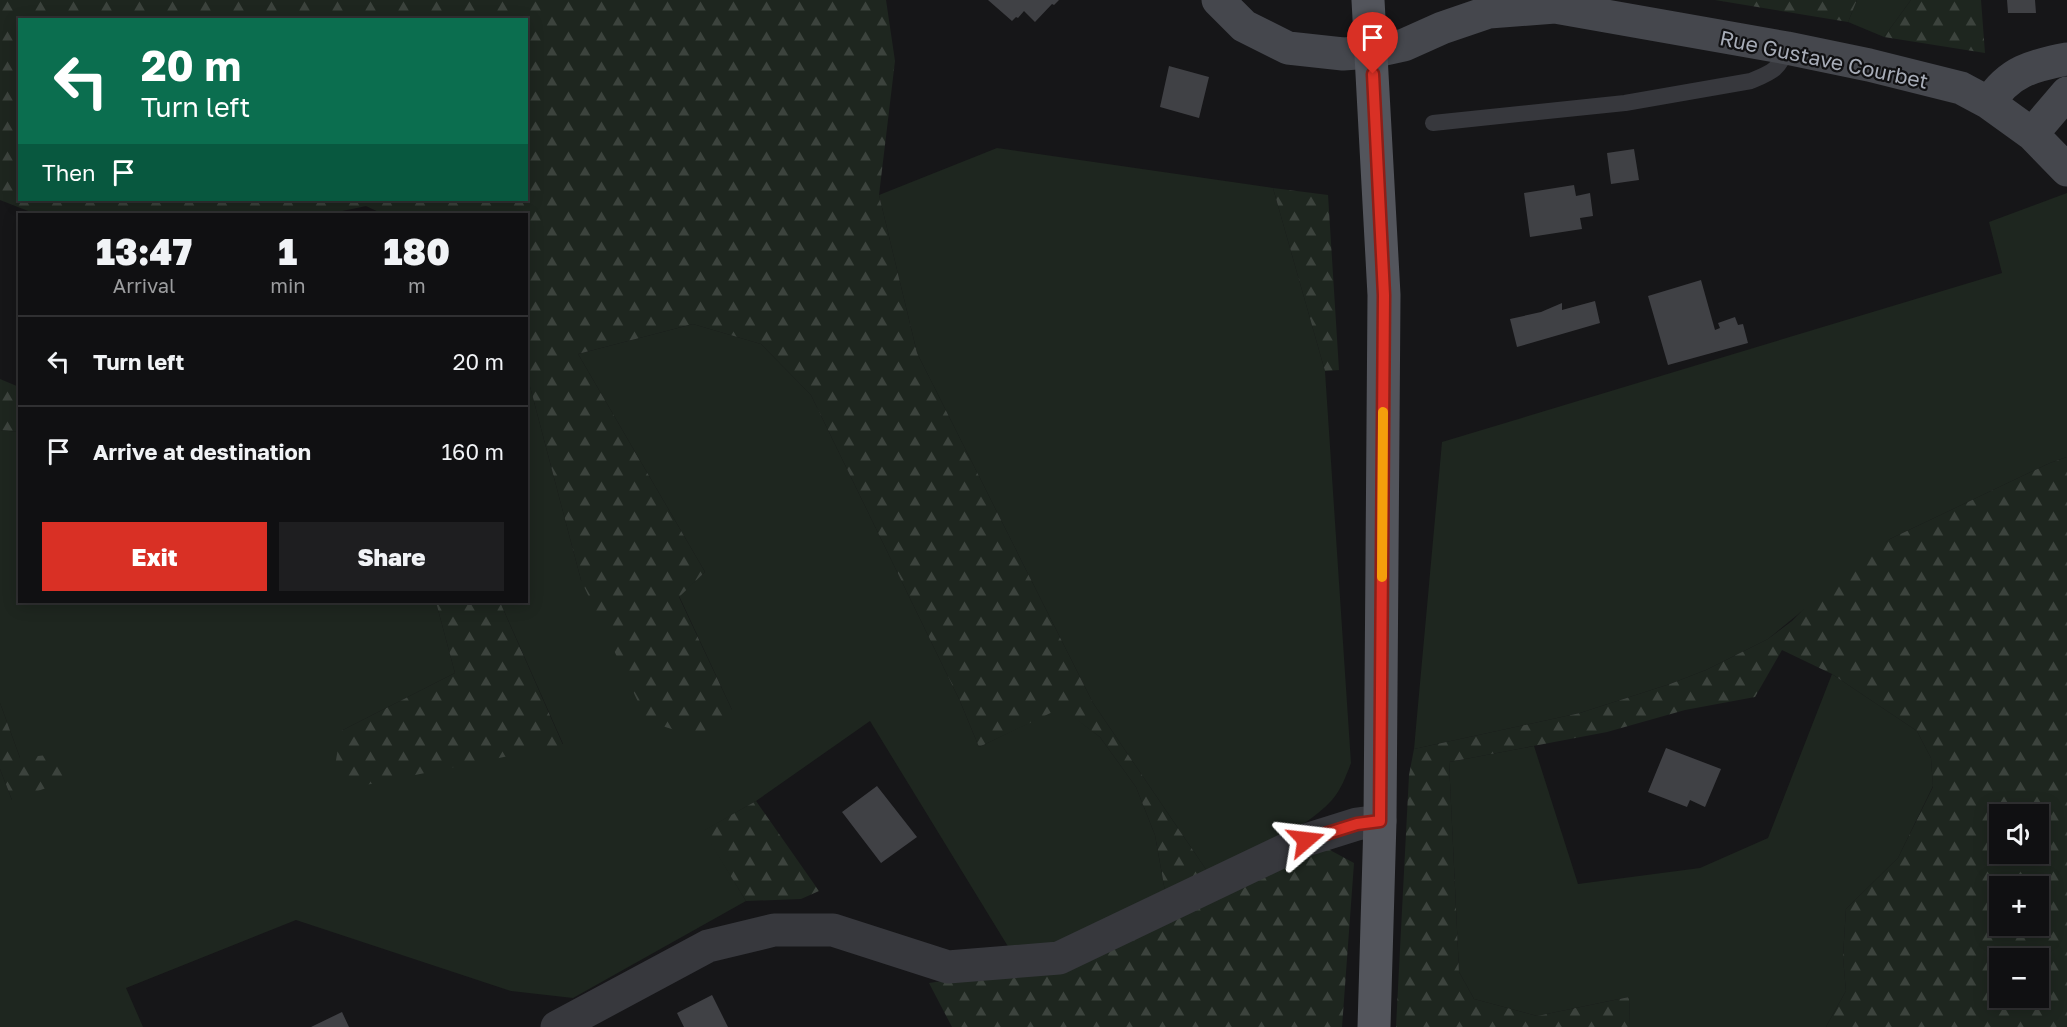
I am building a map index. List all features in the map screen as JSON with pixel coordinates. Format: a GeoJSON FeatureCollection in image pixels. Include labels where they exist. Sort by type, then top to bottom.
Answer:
{"type":"FeatureCollection","features":[{"type":"Feature","properties":{"kind":"main road"},"geometry":{"type":"LineString","coordinates":[[1368,0],[1384,295],[1380,821],[1374,1027]]}},
{"type":"Feature","properties":{"kind":"street","name":"Rue Gustave Courbet"},"geometry":{"type":"LineString","coordinates":[[1218,0],[1244,26],[1288,48],[1343,54],[1372,52],[1404,45],[1442,28],[1489,12],[1546,3],[1788,48],[1961,88],[1989,103],[2032,134],[2067,170]]}},
{"type":"Feature","properties":{"kind":"street"},"geometry":{"type":"LineString","coordinates":[[1989,103],[1998,88],[2019,72],[2034,66],[2067,59]]}},
{"type":"Feature","properties":{"kind":"street"},"geometry":{"type":"LineString","coordinates":[[2032,134],[2067,93]]}},
{"type":"Feature","properties":{"kind":"street"},"geometry":{"type":"LineString","coordinates":[[557,1027],[708,946],[774,930],[833,930],[948,967],[1059,957],[1306,840],[1357,824],[1380,821]]}},
{"type":"Feature","properties":{"kind":"lane"},"geometry":{"type":"LineString","coordinates":[[1433,123],[1625,103],[1751,81],[1781,64],[1788,48]]}},
{"type":"Feature","properties":{"kind":"green space"},"geometry":{"type":"Polygon","coordinates":[[[0,0],[886,0],[895,61],[879,195],[917,353],[1093,703],[1207,871],[1165,891],[1155,835],[1136,787],[1100,737],[1061,708],[979,747],[960,701],[811,395],[761,344],[693,324],[578,354],[705,572],[679,597],[732,710],[718,725],[693,736],[647,721],[581,580],[528,379],[528,213],[381,213],[366,206],[333,213],[33,213],[0,200],[0,0]]]}},
{"type":"Feature","properties":{"kind":"green space"},"geometry":{"type":"Polygon","coordinates":[[[1715,0],[1857,0],[1848,22],[1715,0]]]}},
{"type":"Feature","properties":{"kind":"green space"},"geometry":{"type":"Polygon","coordinates":[[[1857,0],[1911,0],[1884,37],[1848,22],[1857,0]]]}},
{"type":"Feature","properties":{"kind":"green space"},"geometry":{"type":"Polygon","coordinates":[[[1911,0],[1981,0],[1985,53],[1884,37],[1911,0]]]}},
{"type":"Feature","properties":{"kind":"green space"},"geometry":{"type":"Polygon","coordinates":[[[997,148],[1273,188],[1325,371],[1351,763],[1343,783],[1332,800],[1305,823],[1273,841],[1207,871],[1093,703],[917,353],[879,195],[997,148]]]}},
{"type":"Feature","properties":{"kind":"green space"},"geometry":{"type":"Polygon","coordinates":[[[1273,188],[1328,195],[1339,370],[1325,371],[1273,188]]]}},
{"type":"Feature","properties":{"kind":"green space"},"geometry":{"type":"Polygon","coordinates":[[[2067,193],[2067,457],[1890,539],[1768,639],[1706,670],[1580,713],[1414,749],[1442,442],[2002,273],[1989,222],[2067,193]]]}},
{"type":"Feature","properties":{"kind":"green space"},"geometry":{"type":"Polygon","coordinates":[[[693,324],[761,344],[811,395],[960,701],[979,747],[1061,707],[1100,737],[1136,787],[1155,835],[1165,891],[1053,946],[1012,953],[870,721],[756,801],[704,831],[746,901],[573,998],[511,991],[296,920],[126,988],[143,1027],[0,1027],[0,769],[12,800],[20,758],[0,703],[0,430],[18,432],[18,603],[436,603],[455,673],[341,731],[563,744],[500,603],[528,603],[528,379],[581,580],[732,710],[679,596],[705,572],[578,354],[693,324]]]}},
{"type":"Feature","properties":{"kind":"green space"},"geometry":{"type":"Polygon","coordinates":[[[0,379],[18,387],[18,432],[0,430],[0,379]]]}},
{"type":"Feature","properties":{"kind":"green space"},"geometry":{"type":"Polygon","coordinates":[[[2067,457],[2067,1027],[1826,1027],[1846,991],[1843,957],[1846,909],[1898,858],[1933,787],[1931,758],[1917,731],[1832,674],[1782,650],[1755,697],[1685,710],[1607,732],[1449,762],[1459,972],[1474,999],[1537,1016],[1629,997],[1630,1027],[1396,1027],[1409,775],[1414,749],[1580,713],[1706,670],[1768,639],[1792,621],[1837,575],[1890,539],[2067,457]]]}},
{"type":"Feature","properties":{"kind":"green space"},"geometry":{"type":"Polygon","coordinates":[[[436,603],[500,603],[563,745],[351,788],[335,766],[341,731],[455,673],[436,603]]]}},
{"type":"Feature","properties":{"kind":"green space"},"geometry":{"type":"Polygon","coordinates":[[[1832,674],[1917,731],[1931,758],[1933,786],[1898,858],[1846,909],[1843,957],[1846,991],[1826,1027],[1630,1027],[1629,997],[1537,1016],[1474,999],[1459,972],[1449,762],[1534,746],[1578,884],[1700,868],[1768,838],[1832,674]]]}},
{"type":"Feature","properties":{"kind":"green space"},"geometry":{"type":"Polygon","coordinates":[[[0,703],[20,758],[65,753],[69,780],[12,800],[0,769],[0,703]]]}},
{"type":"Feature","properties":{"kind":"green space"},"geometry":{"type":"Polygon","coordinates":[[[756,801],[819,891],[801,899],[746,901],[703,831],[756,801]]]}},
{"type":"Feature","properties":{"kind":"green space"},"geometry":{"type":"Polygon","coordinates":[[[1328,849],[1354,863],[1342,1027],[952,1027],[929,983],[1021,969],[1328,849]]]}},
{"type":"Feature","properties":{"kind":"building"},"geometry":{"type":"Polygon","coordinates":[[[988,0],[1059,0],[1035,22],[1024,11],[1012,21],[988,0]]]}},
{"type":"Feature","properties":{"kind":"building"},"geometry":{"type":"Polygon","coordinates":[[[2007,0],[2035,0],[2036,13],[2008,13],[2007,0]]]}},
{"type":"Feature","properties":{"kind":"building"},"geometry":{"type":"Polygon","coordinates":[[[1169,66],[1209,77],[1199,118],[1160,107],[1169,66]]]}},
{"type":"Feature","properties":{"kind":"building"},"geometry":{"type":"Polygon","coordinates":[[[1634,149],[1639,180],[1611,184],[1607,153],[1634,149]]]}},
{"type":"Feature","properties":{"kind":"building"},"geometry":{"type":"Polygon","coordinates":[[[1574,185],[1576,196],[1590,193],[1593,216],[1580,218],[1582,229],[1530,237],[1524,193],[1574,185]]]}},
{"type":"Feature","properties":{"kind":"building"},"geometry":{"type":"Polygon","coordinates":[[[1701,280],[1715,330],[1720,328],[1718,323],[1735,317],[1738,325],[1743,324],[1748,343],[1668,365],[1648,296],[1701,280]]]}},
{"type":"Feature","properties":{"kind":"building"},"geometry":{"type":"Polygon","coordinates":[[[1595,301],[1600,323],[1517,347],[1510,319],[1541,312],[1562,303],[1562,310],[1595,301]]]}},
{"type":"Feature","properties":{"kind":"building"},"geometry":{"type":"Polygon","coordinates":[[[1666,748],[1721,769],[1705,807],[1690,800],[1687,807],[1648,792],[1666,748]]]}},
{"type":"Feature","properties":{"kind":"building"},"geometry":{"type":"Polygon","coordinates":[[[877,786],[917,837],[881,863],[842,812],[877,786]]]}},
{"type":"Feature","properties":{"kind":"building"},"geometry":{"type":"Polygon","coordinates":[[[712,995],[728,1027],[684,1027],[677,1013],[712,995]]]}},
{"type":"Feature","properties":{"kind":"building"},"geometry":{"type":"Polygon","coordinates":[[[342,1012],[349,1027],[311,1027],[342,1012]]]}},
{"type":"Feature","properties":{"kind":"slow traffic"},"geometry":{"type":"LineString","coordinates":[[1382,577],[1383,412]]}},
{"type":"Feature","properties":{"kind":"route"},"geometry":{"type":"LineString","coordinates":[[1306,840],[1357,824],[1380,821],[1384,295],[1373,74]]}}]}
